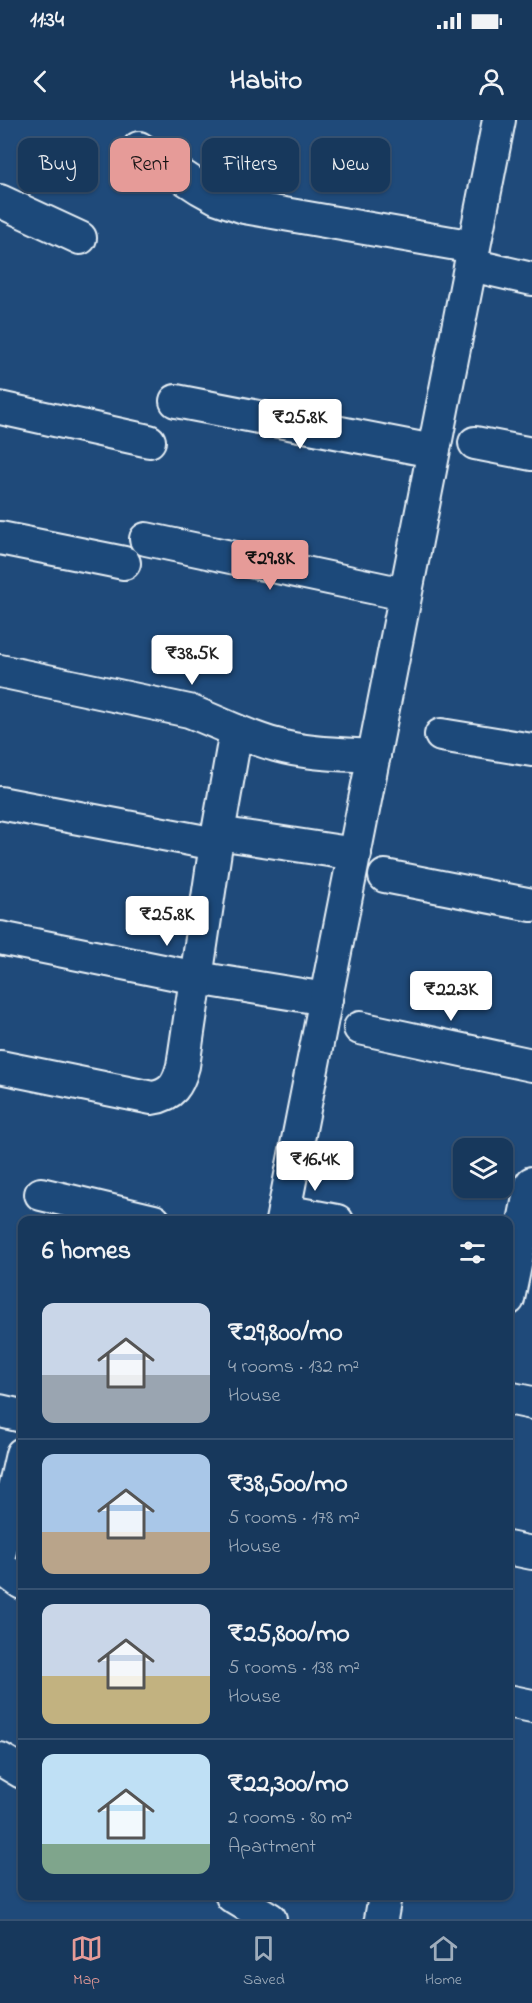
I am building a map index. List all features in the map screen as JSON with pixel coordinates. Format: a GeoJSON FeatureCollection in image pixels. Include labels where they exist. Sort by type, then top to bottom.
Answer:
{"type":"FeatureCollection","features":[{"type":"Feature","properties":{"kind":"street"},"geometry":{"type":"LineString","coordinates":[[283,1216],[499,120]]}},
{"type":"Feature","properties":{"kind":"street"},"geometry":{"type":"LineString","coordinates":[[190,180],[218,198],[244,207],[472,256],[532,279]]}},
{"type":"Feature","properties":{"kind":"street"},"geometry":{"type":"LineString","coordinates":[[0,201],[80,238]]}},
{"type":"Feature","properties":{"kind":"street"},"geometry":{"type":"LineString","coordinates":[[176,401],[433,451]]}},
{"type":"Feature","properties":{"kind":"street"},"geometry":{"type":"LineString","coordinates":[[0,408],[148,441]]}},
{"type":"Feature","properties":{"kind":"street"},"geometry":{"type":"LineString","coordinates":[[475,443],[532,454]]}},
{"type":"Feature","properties":{"kind":"street"},"geometry":{"type":"LineString","coordinates":[[0,538],[124,563]]}},
{"type":"Feature","properties":{"kind":"street"},"geometry":{"type":"LineString","coordinates":[[146,539],[404,594]]}},
{"type":"Feature","properties":{"kind":"street"},"geometry":{"type":"LineString","coordinates":[[0,671],[189,711],[215,720],[236,731],[299,751],[374,756]]}},
{"type":"Feature","properties":{"kind":"street"},"geometry":{"type":"LineString","coordinates":[[0,1067],[152,1098],[163,1096],[179,1081],[236,731]]}},
{"type":"Feature","properties":{"kind":"street"},"geometry":{"type":"LineString","coordinates":[[441,735],[532,750]]}},
{"type":"Feature","properties":{"kind":"street"},"geometry":{"type":"LineString","coordinates":[[0,803],[217,838],[355,854]]}},
{"type":"Feature","properties":{"kind":"street"},"geometry":{"type":"LineString","coordinates":[[385,876],[532,905]]}},
{"type":"Feature","properties":{"kind":"street"},"geometry":{"type":"LineString","coordinates":[[0,938],[196,978],[326,999]]}},
{"type":"Feature","properties":{"kind":"street"},"geometry":{"type":"LineString","coordinates":[[360,1028],[532,1065]]}},
{"type":"Feature","properties":{"kind":"street"},"geometry":{"type":"LineString","coordinates":[[513,1281],[520,1256],[532,1183]]}},
{"type":"Feature","properties":{"kind":"street"},"geometry":{"type":"LineString","coordinates":[[41,1194],[133,1216]]}},
{"type":"Feature","properties":{"kind":"street"},"geometry":{"type":"LineString","coordinates":[[513,1399],[532,1403]]}},
{"type":"Feature","properties":{"kind":"street"},"geometry":{"type":"LineString","coordinates":[[0,1411],[18,1415]]}},
{"type":"Feature","properties":{"kind":"street"},"geometry":{"type":"LineString","coordinates":[[0,1551],[18,1472]]}},
{"type":"Feature","properties":{"kind":"street"},"geometry":{"type":"LineString","coordinates":[[513,1549],[532,1553]]}},
{"type":"Feature","properties":{"kind":"street"},"geometry":{"type":"LineString","coordinates":[[0,1567],[18,1580]]}},
{"type":"Feature","properties":{"kind":"street"},"geometry":{"type":"LineString","coordinates":[[513,1702],[532,1706]]}},
{"type":"Feature","properties":{"kind":"street"},"geometry":{"type":"LineString","coordinates":[[0,1759],[18,1770]]}},
{"type":"Feature","properties":{"kind":"street"},"geometry":{"type":"LineString","coordinates":[[239,1900],[270,1919]]}},
{"type":"Feature","properties":{"kind":"street"},"geometry":{"type":"LineString","coordinates":[[381,1919],[384,1900]]}}]}
